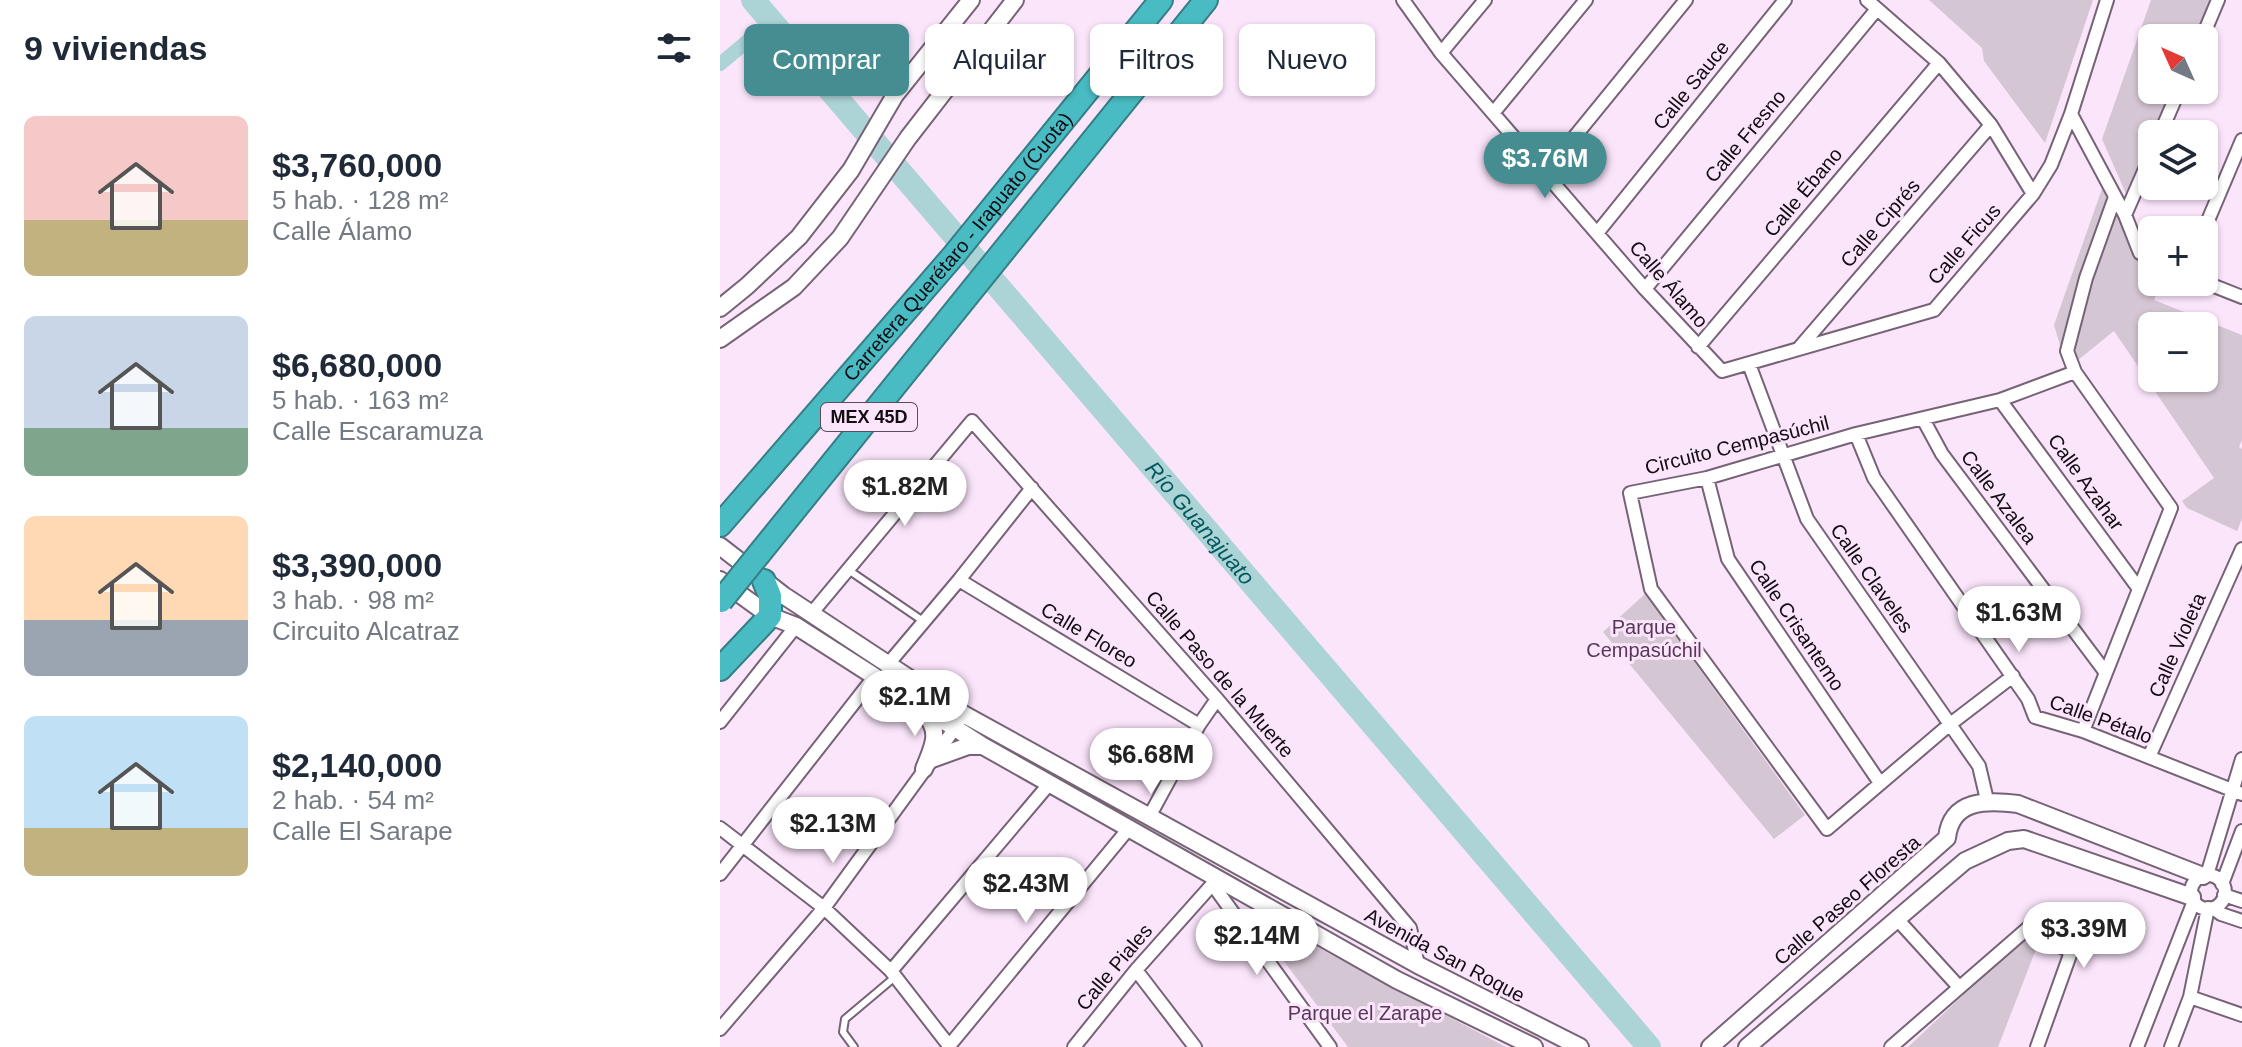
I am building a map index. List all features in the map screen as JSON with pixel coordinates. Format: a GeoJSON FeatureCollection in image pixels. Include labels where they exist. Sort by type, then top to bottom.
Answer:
{"type":"FeatureCollection","features":[{"type":"Feature","properties":{"kind":"highway","name":"Carretera Querétaro - Irapuato (Cuota)"},"geometry":{"type":"LineString","coordinates":[[723,522],[954,255],[1161,0]]}},
{"type":"Feature","properties":{"kind":"highway","name":"Carretera Querétaro - Irapuato (Cuota)"},"geometry":{"type":"LineString","coordinates":[[720,595],[759,554],[1206,0]]}},
{"type":"Feature","properties":{"kind":"highway"},"geometry":{"type":"LineString","coordinates":[[720,669],[770,616],[770,596],[764,581]]}},
{"type":"Feature","properties":{"kind":"street"},"geometry":{"type":"LineString","coordinates":[[720,308],[799,237],[851,170],[895,95],[971,0]]}},
{"type":"Feature","properties":{"kind":"street"},"geometry":{"type":"LineString","coordinates":[[720,339],[794,287],[840,238],[908,138],[1015,0]]}},
{"type":"Feature","properties":{"kind":"street","name":"Calle Álamo"},"geometry":{"type":"LineString","coordinates":[[1403,0],[1441,53],[1645,289],[1722,371]]}},
{"type":"Feature","properties":{"kind":"street"},"geometry":{"type":"LineString","coordinates":[[1441,53],[1485,0]]}},
{"type":"Feature","properties":{"kind":"street"},"geometry":{"type":"LineString","coordinates":[[1494,112],[1586,0]]}},
{"type":"Feature","properties":{"kind":"street"},"geometry":{"type":"LineString","coordinates":[[1545,173],[1686,0]]}},
{"type":"Feature","properties":{"kind":"street","name":"Calle Sauce"},"geometry":{"type":"LineString","coordinates":[[1598,232],[1785,0]]}},
{"type":"Feature","properties":{"kind":"street","name":"Calle Ficus"},"geometry":{"type":"LineString","coordinates":[[1722,371],[1934,310],[2033,194],[2051,165],[2071,114],[2107,0]]}},
{"type":"Feature","properties":{"kind":"street"},"geometry":{"type":"LineString","coordinates":[[2208,24],[2218,0]]}},
{"type":"Feature","properties":{"kind":"street"},"geometry":{"type":"LineString","coordinates":[[1872,5],[1939,63],[1991,125],[2033,194]]}},
{"type":"Feature","properties":{"kind":"street","name":"Calle Fresno"},"geometry":{"type":"LineString","coordinates":[[1645,289],[1872,5]]}},
{"type":"Feature","properties":{"kind":"street","name":"Calle Ébano"},"geometry":{"type":"LineString","coordinates":[[1698,347],[1939,63]]}},
{"type":"Feature","properties":{"kind":"street"},"geometry":{"type":"LineString","coordinates":[[2071,114],[2125,215],[2138,248]]}},
{"type":"Feature","properties":{"kind":"street","name":"Calle Ciprés"},"geometry":{"type":"LineString","coordinates":[[1799,348],[1991,125]]}},
{"type":"Feature","properties":{"kind":"street"},"geometry":{"type":"LineString","coordinates":[[2210,216],[2242,140]]}},
{"type":"Feature","properties":{"kind":"street"},"geometry":{"type":"LineString","coordinates":[[2125,215],[2138,185]]}},
{"type":"Feature","properties":{"kind":"street"},"geometry":{"type":"LineString","coordinates":[[2083,731],[2171,508],[2075,372],[2067,351],[2086,278],[2115,197]]}},
{"type":"Feature","properties":{"kind":"street"},"geometry":{"type":"LineString","coordinates":[[2218,288],[2242,297]]}},
{"type":"Feature","properties":{"kind":"street","name":"Calle Claveles"},"geometry":{"type":"LineString","coordinates":[[1749,364],[1807,519],[1979,766],[1987,800]]}},
{"type":"Feature","properties":{"kind":"street","name":"Circuito Cempasúchil"},"geometry":{"type":"LineString","coordinates":[[2013,676],[1949,725],[1827,829],[1651,589],[1630,493],[1707,478],[1856,434],[2000,400],[2075,372]]}},
{"type":"Feature","properties":{"kind":"street","name":"Calle Azahar"},"geometry":{"type":"LineString","coordinates":[[2000,400],[2139,589]]}},
{"type":"Feature","properties":{"kind":"street","name":"Calle Azalea"},"geometry":{"type":"LineString","coordinates":[[1923,419],[1942,454],[2106,673]]}},
{"type":"Feature","properties":{"kind":"street","name":"Calle Paso de la Muerte"},"geometry":{"type":"LineString","coordinates":[[847,569],[972,421],[1217,699],[1410,928],[1418,965]]}},
{"type":"Feature","properties":{"kind":"street","name":"Calle Pétalo"},"geometry":{"type":"LineString","coordinates":[[1856,434],[1874,478],[2013,676],[2035,717],[2083,731],[2236,792]]}},
{"type":"Feature","properties":{"kind":"street","name":"Calle Crisantemo"},"geometry":{"type":"LineString","coordinates":[[1707,478],[1728,559],[1880,783]]}},
{"type":"Feature","properties":{"kind":"street"},"geometry":{"type":"LineString","coordinates":[[889,663],[1032,488]]}},
{"type":"Feature","properties":{"kind":"street","name":"Avenida San Roque"},"geometry":{"type":"LineString","coordinates":[[720,546],[811,614],[965,715],[1418,965],[1580,1047]]}},
{"type":"Feature","properties":{"kind":"street","name":"Calle Violeta"},"geometry":{"type":"LineString","coordinates":[[2149,757],[2242,549]]}},
{"type":"Feature","properties":{"kind":"street"},"geometry":{"type":"LineString","coordinates":[[811,614],[847,569]]}},
{"type":"Feature","properties":{"kind":"street","name":"Calle Floreo"},"geometry":{"type":"LineString","coordinates":[[959,580],[1199,725]]}},
{"type":"Feature","properties":{"kind":"street","name":"Avenida San Roque"},"geometry":{"type":"LineString","coordinates":[[720,595],[796,626],[954,729],[1130,827],[1215,881],[1397,980],[1534,1047]]}},
{"type":"Feature","properties":{"kind":"street"},"geometry":{"type":"LineString","coordinates":[[720,722],[796,626]]}},
{"type":"Feature","properties":{"kind":"street"},"geometry":{"type":"LineString","coordinates":[[720,874],[875,676]]}},
{"type":"Feature","properties":{"kind":"street"},"geometry":{"type":"LineString","coordinates":[[1149,817],[1199,725],[1217,699]]}},
{"type":"Feature","properties":{"kind":"street"},"geometry":{"type":"LineString","coordinates":[[916,704],[932,721],[937,736],[928,764]]}},
{"type":"Feature","properties":{"kind":"street"},"geometry":{"type":"LineString","coordinates":[[720,1029],[824,908],[965,715]]}},
{"type":"Feature","properties":{"kind":"street"},"geometry":{"type":"LineString","coordinates":[[928,764],[968,746],[983,746]]}},
{"type":"Feature","properties":{"kind":"street"},"geometry":{"type":"LineString","coordinates":[[2137,1047],[2193,899],[2194,881],[2205,875],[2236,792],[2242,759]]}},
{"type":"Feature","properties":{"kind":"street"},"geometry":{"type":"LineString","coordinates":[[893,974],[1050,783]]}},
{"type":"Feature","properties":{"kind":"street"},"geometry":{"type":"LineString","coordinates":[[1987,800],[2018,804],[2214,876],[2223,890],[2242,901]]}},
{"type":"Feature","properties":{"kind":"street","name":"Calle Paseo Floresta"},"geometry":{"type":"LineString","coordinates":[[1735,1024],[1947,838],[1949,823],[1964,808],[1987,800]]}},
{"type":"Feature","properties":{"kind":"street"},"geometry":{"type":"LineString","coordinates":[[2024,839],[2030,809]]}},
{"type":"Feature","properties":{"kind":"street"},"geometry":{"type":"LineString","coordinates":[[720,828],[824,908],[893,974],[950,1047],[1130,827]]}},
{"type":"Feature","properties":{"kind":"street"},"geometry":{"type":"LineString","coordinates":[[2171,1047],[2190,997],[2210,908],[2223,890],[2242,831]]}},
{"type":"Feature","properties":{"kind":"street"},"geometry":{"type":"LineString","coordinates":[[1947,838],[1965,861]]}},
{"type":"Feature","properties":{"kind":"street"},"geometry":{"type":"LineString","coordinates":[[1713,1046],[1735,1024],[1752,1045],[1965,861],[2008,841],[2024,839],[2193,899],[2242,921]]}},
{"type":"Feature","properties":{"kind":"street"},"geometry":{"type":"LineString","coordinates":[[1215,881],[1330,1047]]}},
{"type":"Feature","properties":{"kind":"street","name":"Calle Piales"},"geometry":{"type":"LineString","coordinates":[[1074,1047],[1136,970],[1215,881]]}},
{"type":"Feature","properties":{"kind":"street"},"geometry":{"type":"LineString","coordinates":[[1897,919],[1959,987]]}},
{"type":"Feature","properties":{"kind":"street"},"geometry":{"type":"LineString","coordinates":[[1891,1047],[2028,928],[2071,952],[2037,1047]]}},
{"type":"Feature","properties":{"kind":"street"},"geometry":{"type":"LineString","coordinates":[[1136,970],[1195,1047]]}},
{"type":"Feature","properties":{"kind":"street"},"geometry":{"type":"LineString","coordinates":[[2190,997],[2242,1015]]}},
{"type":"Feature","properties":{"kind":"lane"},"geometry":{"type":"LineString","coordinates":[[847,569],[923,621]]}},
{"type":"Feature","properties":{"kind":"lane"},"geometry":{"type":"LineString","coordinates":[[854,1047],[843,1032],[845,1019],[893,974]]}},
{"type":"Feature","properties":{"kind":"green space"},"geometry":{"type":"Polygon","coordinates":[[[1929,0],[2093,0],[2045,143],[1984,61],[1982,48],[1929,0]]]}},
{"type":"Feature","properties":{"kind":"green space"},"geometry":{"type":"Polygon","coordinates":[[[2151,0],[2211,0],[2201,24],[2143,24],[2151,0]]]}},
{"type":"Feature","properties":{"kind":"green space"},"geometry":{"type":"Polygon","coordinates":[[[2138,37],[2138,104],[2166,104],[2159,120],[2138,120],[2138,170],[2127,196],[2102,139],[2138,37]]]}},
{"type":"Feature","properties":{"kind":"green space"},"geometry":{"type":"Polygon","coordinates":[[[2103,186],[2138,261],[2138,296],[2156,296],[2154,300],[2184,312],[2138,312],[2138,366],[2114,331],[2067,369],[2054,325],[2103,186]]]}},
{"type":"Feature","properties":{"kind":"green space"},"geometry":{"type":"Polygon","coordinates":[[[2218,325],[2242,335],[2242,440],[2239,447],[2242,449],[2242,519],[2237,531],[2187,508],[2182,501],[2214,478],[2155,392],[2218,392],[2218,325]]]}},
{"type":"Feature","properties":{"kind":"green space","name":"Parque Cempasúchil"},"geometry":{"type":"Polygon","coordinates":[[[1645,594],[1805,815],[1774,839],[1603,632],[1645,594]]]}},
{"type":"Feature","properties":{"kind":"green space","name":"Parque el Zarape"},"geometry":{"type":"Polygon","coordinates":[[[1245,909],[1506,1047],[1348,1047],[1245,909]]]}},
{"type":"Feature","properties":{"kind":"green space"},"geometry":{"type":"Polygon","coordinates":[[[2027,935],[2040,939],[1998,1047],[1908,1047],[2027,935]]]}},
{"type":"Feature","properties":{"kind":"waterway","name":"Río Guanajuato"},"geometry":{"type":"LineString","coordinates":[[753,0],[1649,1047]]}},
{"type":"Feature","properties":{"kind":"waterway"},"geometry":{"type":"LineString","coordinates":[[720,64],[744,44]]}}]}
